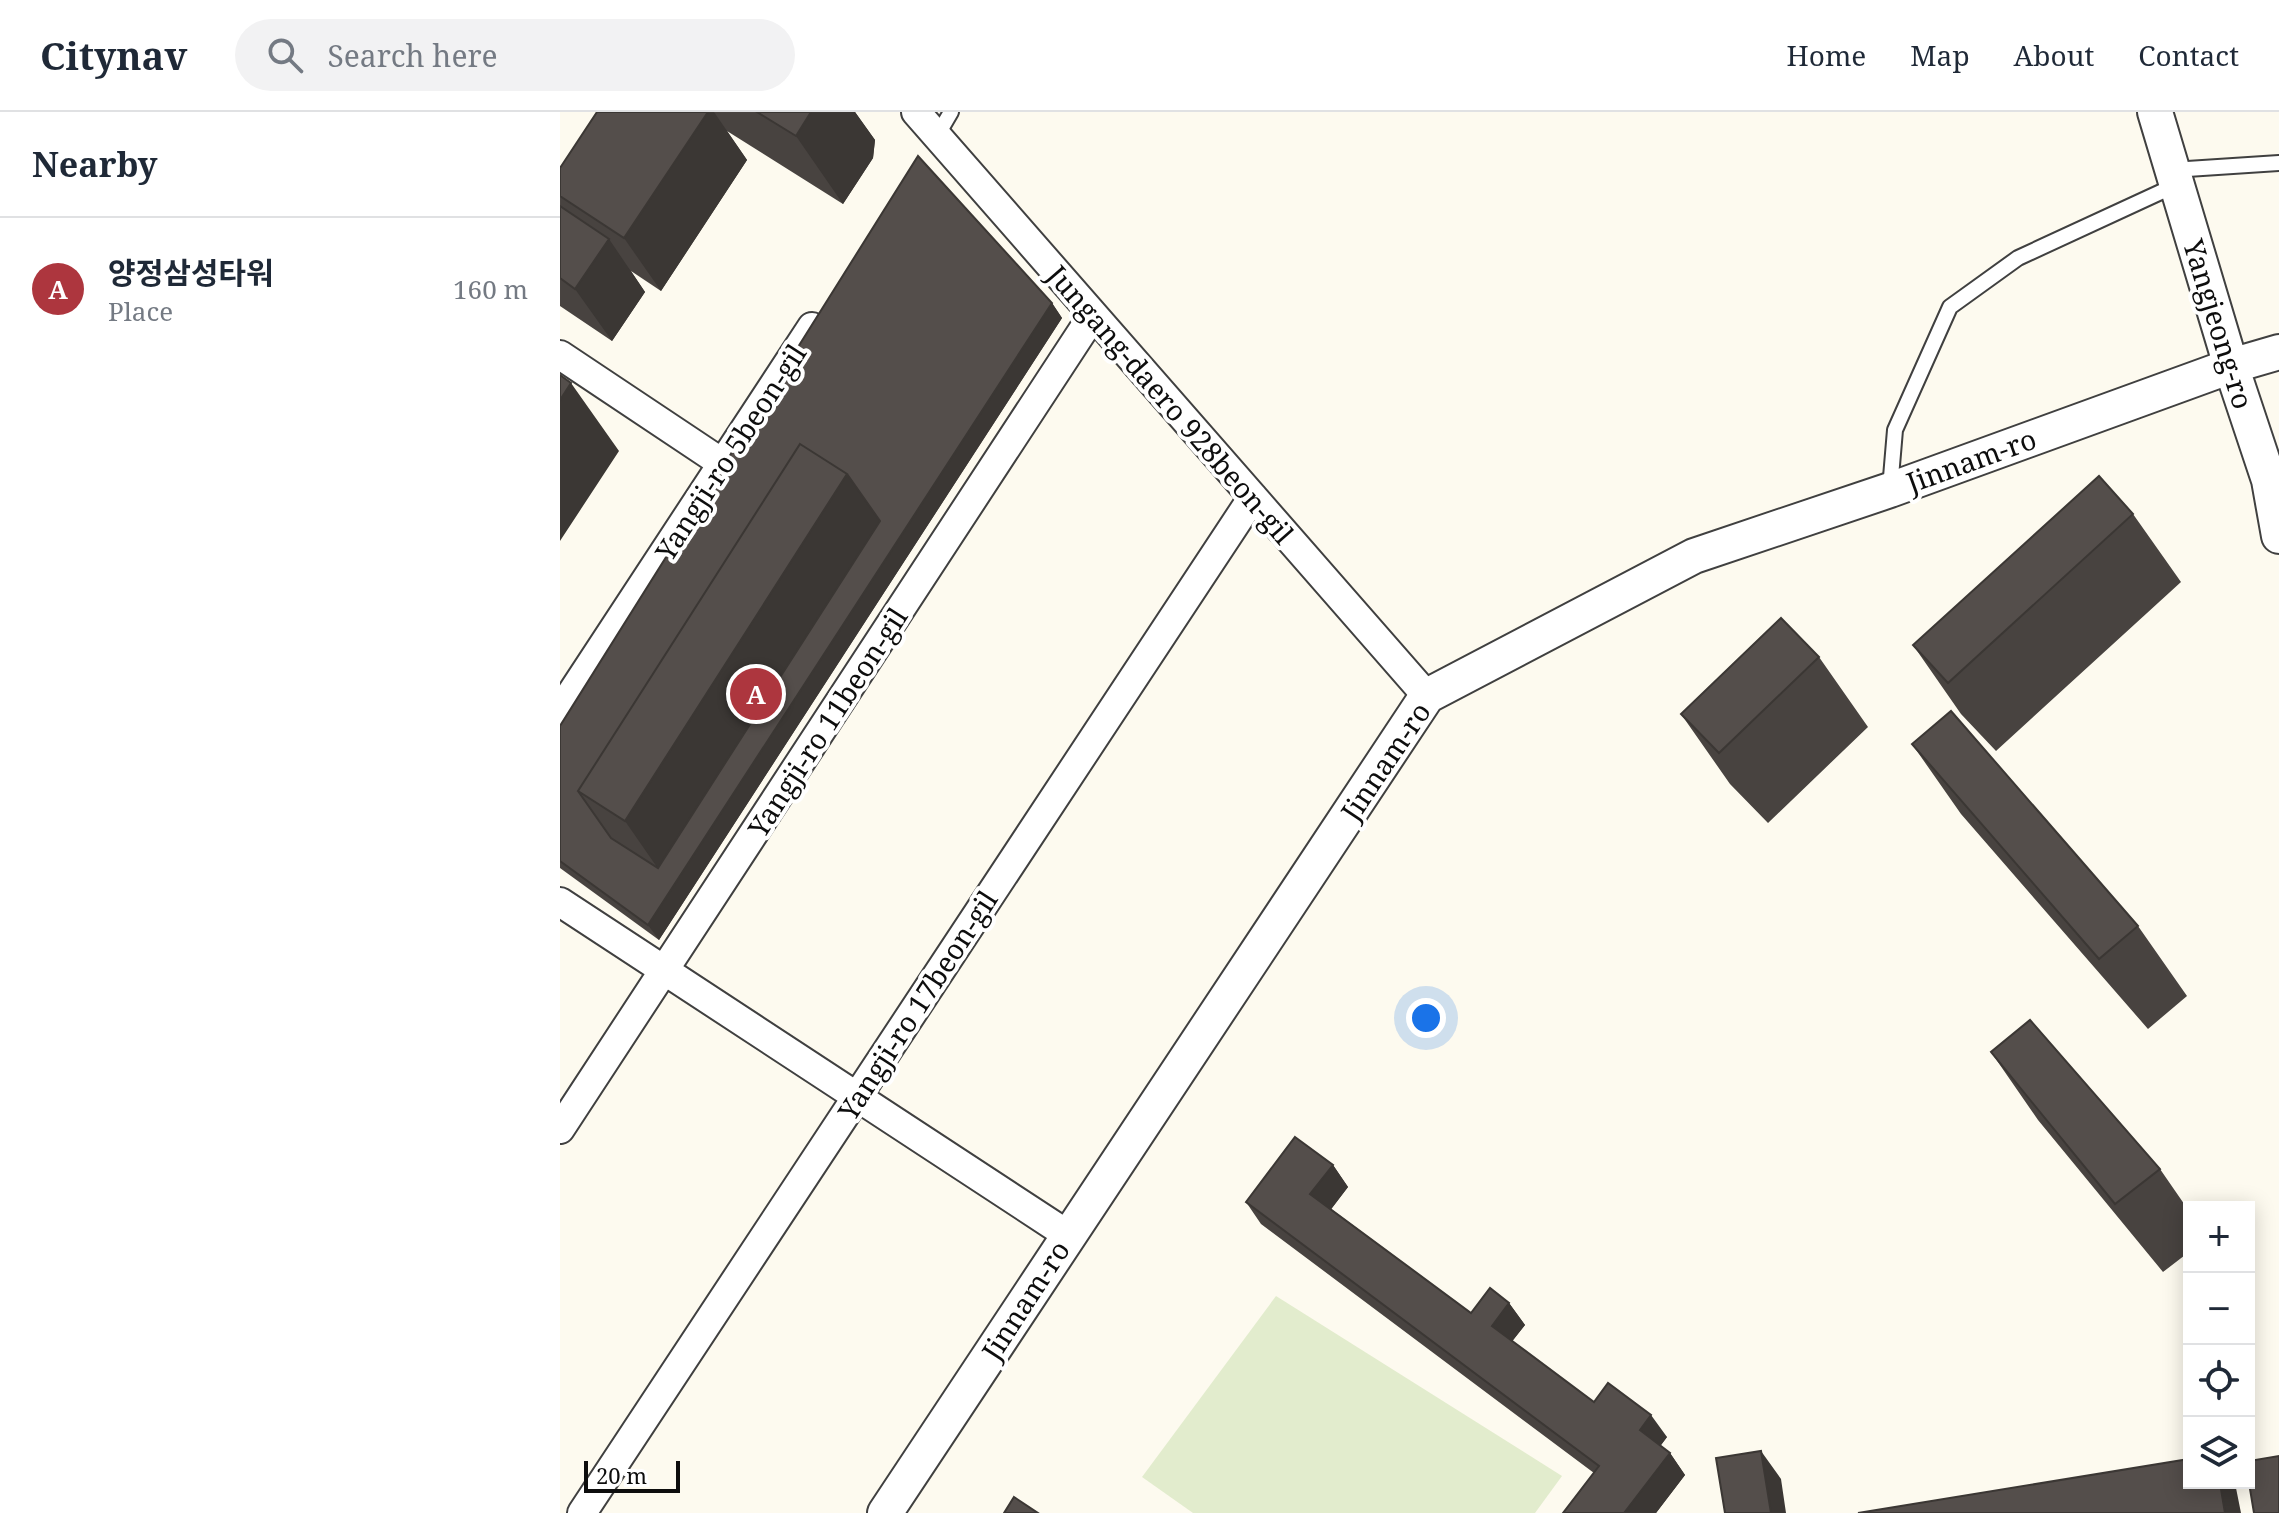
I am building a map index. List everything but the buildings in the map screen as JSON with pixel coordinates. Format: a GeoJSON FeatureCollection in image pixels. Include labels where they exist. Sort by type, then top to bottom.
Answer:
{"type":"FeatureCollection","features":[{"type":"Feature","properties":{"kind":"street","name":"Jungang-daero 928beon-gil"},"geometry":{"type":"LineString","coordinates":[[916,112],[944,124],[1093,315],[1427,696]]}},
{"type":"Feature","properties":{"kind":"street","name":"Yangjeong-ro"},"geometry":{"type":"LineString","coordinates":[[2155,112],[2231,366],[2269,480],[2279,536]]}},
{"type":"Feature","properties":{"kind":"street"},"geometry":{"type":"LineString","coordinates":[[919,162],[944,124]]}},
{"type":"Feature","properties":{"kind":"street","name":"Yangji-ro 5beon-gil"},"geometry":{"type":"LineString","coordinates":[[560,711],[825,306]]}},
{"type":"Feature","properties":{"kind":"street","name":"Yangji-ro 11beon-gil"},"geometry":{"type":"LineString","coordinates":[[560,1129],[1093,315]]}},
{"type":"Feature","properties":{"kind":"street","name":"Jinnam-ro"},"geometry":{"type":"LineString","coordinates":[[885,1513],[1427,696],[1694,556],[1890,490],[2231,366],[2279,352]]}},
{"type":"Feature","properties":{"kind":"street"},"geometry":{"type":"LineString","coordinates":[[560,355],[722,463]]}},
{"type":"Feature","properties":{"kind":"street","name":"Yangji-ro 17beon-gil"},"geometry":{"type":"LineString","coordinates":[[582,1513],[1253,497]]}},
{"type":"Feature","properties":{"kind":"street"},"geometry":{"type":"LineString","coordinates":[[560,902],[1068,1235]]}},
{"type":"Feature","properties":{"kind":"lane"},"geometry":{"type":"LineString","coordinates":[[1890,490],[1895,430],[1950,307],[2018,258],[2173,178],[2279,163]]}},
{"type":"Feature","properties":{"kind":"green space"},"geometry":{"type":"Polygon","coordinates":[[[1276,1296],[1562,1476],[1535,1513],[1193,1513],[1142,1477],[1276,1296]]]}},
{"type":"Feature","properties":{"kind":"place","name":"양정삼성타워"},"geometry":{"type":"Point","coordinates":[756,694]}}]}
